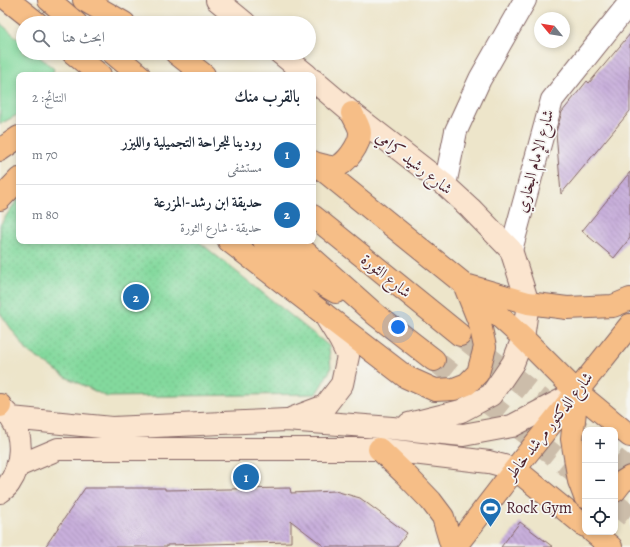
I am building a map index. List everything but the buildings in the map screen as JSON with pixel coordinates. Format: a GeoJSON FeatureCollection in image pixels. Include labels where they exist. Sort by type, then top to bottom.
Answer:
{"type":"FeatureCollection","features":[{"type":"Feature","properties":{"kind":"main road"},"geometry":{"type":"LineString","coordinates":[[8,0],[28,16]]}},
{"type":"Feature","properties":{"kind":"main road"},"geometry":{"type":"LineString","coordinates":[[49,0],[68,16]]}},
{"type":"Feature","properties":{"kind":"main road"},"geometry":{"type":"LineString","coordinates":[[84,0],[112,16]]}},
{"type":"Feature","properties":{"kind":"main road"},"geometry":{"type":"LineString","coordinates":[[218,0],[237,16]]}},
{"type":"Feature","properties":{"kind":"main road"},"geometry":{"type":"LineString","coordinates":[[82,60],[96,72]]}},
{"type":"Feature","properties":{"kind":"main road"},"geometry":{"type":"LineString","coordinates":[[121,60],[135,72]]}},
{"type":"Feature","properties":{"kind":"main road"},"geometry":{"type":"LineString","coordinates":[[185,60],[200,72]]}},
{"type":"Feature","properties":{"kind":"main road"},"geometry":{"type":"LineString","coordinates":[[288,60],[302,72]]}},
{"type":"Feature","properties":{"kind":"main road","name":"شارع رشيد كرامي"},"geometry":{"type":"LineString","coordinates":[[316,83],[352,113],[445,185],[511,250]]}},
{"type":"Feature","properties":{"kind":"main road"},"geometry":{"type":"LineString","coordinates":[[316,163],[336,167],[342,164],[352,152],[359,139],[360,131],[352,113]]}},
{"type":"Feature","properties":{"kind":"main road"},"geometry":{"type":"LineString","coordinates":[[0,150],[16,139]]}},
{"type":"Feature","properties":{"kind":"main road"},"geometry":{"type":"LineString","coordinates":[[316,164],[464,284],[524,338],[577,392],[630,436]]}},
{"type":"Feature","properties":{"kind":"main road"},"geometry":{"type":"LineString","coordinates":[[0,199],[16,182]]}},
{"type":"Feature","properties":{"kind":"main road","name":"شارع الثورة"},"geometry":{"type":"LineString","coordinates":[[316,218],[460,335]]}},
{"type":"Feature","properties":{"kind":"main road"},"geometry":{"type":"LineString","coordinates":[[233,244],[406,377],[435,390],[454,389],[467,384],[478,373],[485,347],[480,324],[464,284]]}},
{"type":"Feature","properties":{"kind":"main road"},"geometry":{"type":"LineString","coordinates":[[268,244],[305,274],[376,315]]}},
{"type":"Feature","properties":{"kind":"main road"},"geometry":{"type":"LineString","coordinates":[[296,244],[376,315],[434,360]]}},
{"type":"Feature","properties":{"kind":"main road"},"geometry":{"type":"LineString","coordinates":[[392,428],[461,411],[491,395],[513,363],[524,338],[528,303],[511,250]]}},
{"type":"Feature","properties":{"kind":"main road"},"geometry":{"type":"LineString","coordinates":[[464,284],[528,303],[567,308],[614,306],[630,299]]}},
{"type":"Feature","properties":{"kind":"main road"},"geometry":{"type":"LineString","coordinates":[[286,420],[325,406],[342,384],[348,356],[324,314]]}},
{"type":"Feature","properties":{"kind":"main road","name":"شارع الدكتور مرشد خاطر"},"geometry":{"type":"LineString","coordinates":[[455,547],[630,325]]}},
{"type":"Feature","properties":{"kind":"main road"},"geometry":{"type":"LineString","coordinates":[[3,409],[112,428],[286,420],[463,435],[512,426],[577,392]]}},
{"type":"Feature","properties":{"kind":"main road"},"geometry":{"type":"LineString","coordinates":[[577,392],[572,439],[578,481],[582,490]]}},
{"type":"Feature","properties":{"kind":"main road"},"geometry":{"type":"LineString","coordinates":[[0,492],[9,484],[18,466],[20,450],[18,434],[3,409]]}},
{"type":"Feature","properties":{"kind":"main road"},"geometry":{"type":"LineString","coordinates":[[18,466],[58,449],[379,449],[489,462],[515,469],[582,524]]}},
{"type":"Feature","properties":{"kind":"main road"},"geometry":{"type":"LineString","coordinates":[[379,449],[431,501],[443,517],[452,547]]}},
{"type":"Feature","properties":{"kind":"main road"},"geometry":{"type":"LineString","coordinates":[[618,487],[630,476]]}},
{"type":"Feature","properties":{"kind":"main road"},"geometry":{"type":"LineString","coordinates":[[597,535],[612,547]]}},
{"type":"Feature","properties":{"kind":"main road"},"geometry":{"type":"LineString","coordinates":[[607,535],[612,547]]}},
{"type":"Feature","properties":{"kind":"street"},"geometry":{"type":"LineString","coordinates":[[445,185],[456,131],[480,79],[525,0]]}},
{"type":"Feature","properties":{"kind":"street","name":"شارع الإمام البخاري"},"geometry":{"type":"LineString","coordinates":[[511,250],[552,100],[630,2]]}},
{"type":"Feature","properties":{"kind":"green space"},"geometry":{"type":"Polygon","coordinates":[[[0,23],[16,37],[16,60],[43,60],[54,69],[53,72],[16,72],[16,116],[0,124],[0,23]]]}},
{"type":"Feature","properties":{"kind":"green space"},"geometry":{"type":"Polygon","coordinates":[[[16,201],[16,244],[202,244],[329,346],[331,369],[316,394],[107,397],[66,377],[27,351],[0,313],[0,225],[16,201]]]}},
{"type":"Feature","properties":{"kind":"tunnel"},"geometry":{"type":"LineString","coordinates":[[460,335],[582,432]]}},
{"type":"Feature","properties":{"kind":"tunnel"},"geometry":{"type":"LineString","coordinates":[[434,360],[582,478]]}},
{"type":"Feature","properties":{"kind":"tunnel"},"geometry":{"type":"LineString","coordinates":[[618,460],[630,470]]}},
{"type":"Feature","properties":{"kind":"tunnel"},"geometry":{"type":"LineString","coordinates":[[618,506],[630,516]]}},
{"type":"Feature","properties":{"kind":"place","name":"حديقة ابن رشد-المزرعة"},"geometry":{"type":"Point","coordinates":[136,297]}},
{"type":"Feature","properties":{"kind":"place","name":"رودينا للجراحة التجميلية والليزر"},"geometry":{"type":"Point","coordinates":[246,477]}},
{"type":"Feature","properties":{"kind":"place","name":"Rock Gym"},"geometry":{"type":"Point","coordinates":[491,528]}}]}
